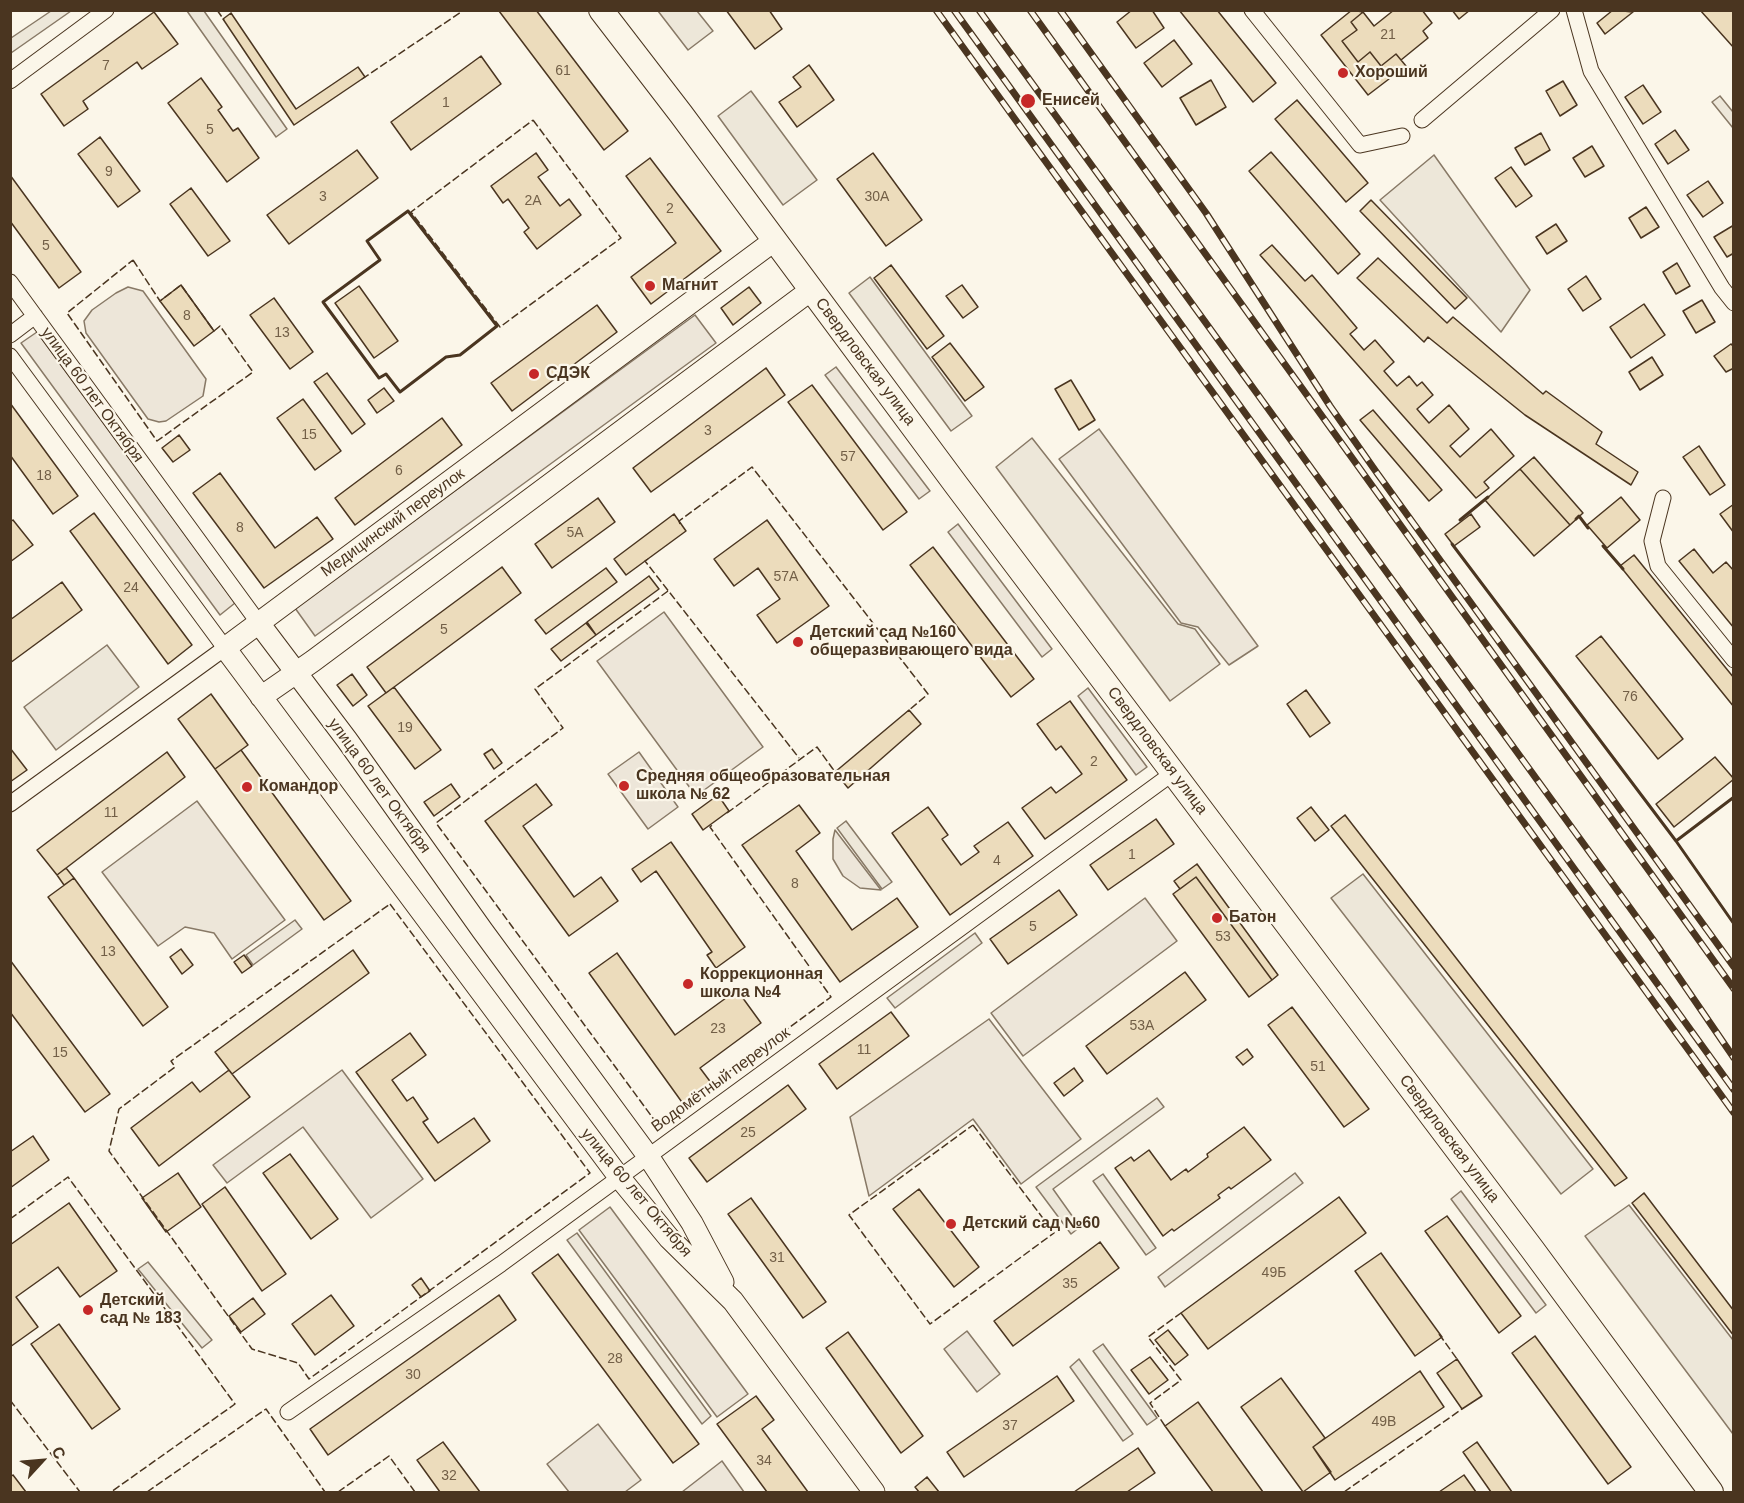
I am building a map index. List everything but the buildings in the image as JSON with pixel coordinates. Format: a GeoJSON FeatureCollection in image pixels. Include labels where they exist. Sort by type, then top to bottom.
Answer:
{"type":"FeatureCollection","features":[{"type":"Feature","properties":{"kind":"highway","name":"Свердловская улица"},"geometry":{"type":"LineString","coordinates":[[601,10],[1532,1249],[1711,1492]]}},
{"type":"Feature","properties":{"kind":"main road","name":"Медицинский переулок"},"geometry":{"type":"LineString","coordinates":[[225,648],[775,240]]}},
{"type":"Feature","properties":{"kind":"main road"},"geometry":{"type":"LineString","coordinates":[[261,697],[811,290]]}},
{"type":"Feature","properties":{"kind":"main road","name":"улица 60 лет Октября"},"geometry":{"type":"LineString","coordinates":[[258,622],[347,740],[482,930],[648,1156],[692,1223],[733,1301],[874,1492]]}},
{"type":"Feature","properties":{"kind":"main road","name":"улица 60 лет Октября"},"geometry":{"type":"LineString","coordinates":[[225,648],[619,1177],[669,1238],[733,1301]]}},
{"type":"Feature","properties":{"kind":"street"},"geometry":{"type":"LineString","coordinates":[[10,81],[106,10]]}},
{"type":"Feature","properties":{"kind":"street"},"geometry":{"type":"LineString","coordinates":[[1252,10],[1360,146],[1402,136]]}},
{"type":"Feature","properties":{"kind":"street"},"geometry":{"type":"LineString","coordinates":[[1422,120],[1552,10]]}},
{"type":"Feature","properties":{"kind":"street"},"geometry":{"type":"LineString","coordinates":[[1574,10],[1591,71],[1722,288],[1734,303]]}},
{"type":"Feature","properties":{"kind":"street","name":"улица 60 лет Октября"},"geometry":{"type":"LineString","coordinates":[[10,282],[258,622]]}},
{"type":"Feature","properties":{"kind":"street"},"geometry":{"type":"LineString","coordinates":[[10,335],[34,316]]}},
{"type":"Feature","properties":{"kind":"street","name":"улица 60 лет Октября"},"geometry":{"type":"LineString","coordinates":[[10,356],[225,648]]}},
{"type":"Feature","properties":{"kind":"street"},"geometry":{"type":"LineString","coordinates":[[1663,498],[1652,541],[1658,566],[1734,660]]}},
{"type":"Feature","properties":{"kind":"street","name":"Медицинский переулок"},"geometry":{"type":"LineString","coordinates":[[10,804],[225,648]]}},
{"type":"Feature","properties":{"kind":"street","name":"Водомётный переулок"},"geometry":{"type":"LineString","coordinates":[[288,1412],[501,1264],[1173,772]]}},
{"type":"Feature","properties":{"kind":"shaded area"},"geometry":{"type":"Polygon","coordinates":[[[51,11],[71,11],[11,53],[11,38],[51,11]]]}},
{"type":"Feature","properties":{"kind":"shaded area"},"geometry":{"type":"Polygon","coordinates":[[[187,11],[204,11],[287,129],[276,137],[187,11]]]}},
{"type":"Feature","properties":{"kind":"shaded area"},"geometry":{"type":"Polygon","coordinates":[[[658,11],[697,11],[713,31],[688,50],[658,11]]]}},
{"type":"Feature","properties":{"kind":"shaded area"},"geometry":{"type":"Polygon","coordinates":[[[751,91],[817,180],[783,205],[718,116],[751,91]]]}},
{"type":"Feature","properties":{"kind":"shaded area"},"geometry":{"type":"Polygon","coordinates":[[[1720,96],[1733,112],[1733,128],[1712,102],[1720,96]]]}},
{"type":"Feature","properties":{"kind":"shaded area"},"geometry":{"type":"Polygon","coordinates":[[[1434,155],[1530,290],[1501,332],[1380,200],[1434,155]]]}},
{"type":"Feature","properties":{"kind":"shaded area"},"geometry":{"type":"Polygon","coordinates":[[[870,277],[972,416],[951,431],[849,293],[870,277]]]}},
{"type":"Feature","properties":{"kind":"shaded area"},"geometry":{"type":"Polygon","coordinates":[[[128,287],[143,291],[206,379],[203,396],[166,421],[148,419],[86,333],[84,321],[92,310],[128,287]]]}},
{"type":"Feature","properties":{"kind":"shaded area"},"geometry":{"type":"Polygon","coordinates":[[[695,315],[716,343],[315,636],[295,608],[695,315]]]}},
{"type":"Feature","properties":{"kind":"shaded area"},"geometry":{"type":"Polygon","coordinates":[[[37,332],[235,603],[220,615],[21,343],[37,332]]]}},
{"type":"Feature","properties":{"kind":"shaded area"},"geometry":{"type":"Polygon","coordinates":[[[836,367],[930,491],[919,499],[825,375],[836,367]]]}},
{"type":"Feature","properties":{"kind":"shaded area"},"geometry":{"type":"Polygon","coordinates":[[[1099,429],[1258,646],[1229,665],[1198,627],[1181,623],[1059,459],[1099,429]]]}},
{"type":"Feature","properties":{"kind":"shaded area"},"geometry":{"type":"Polygon","coordinates":[[[1032,438],[1178,624],[1195,629],[1220,664],[1170,701],[996,467],[1032,438]]]}},
{"type":"Feature","properties":{"kind":"shaded area"},"geometry":{"type":"Polygon","coordinates":[[[958,524],[1052,649],[1042,657],[948,532],[958,524]]]}},
{"type":"Feature","properties":{"kind":"shaded area"},"geometry":{"type":"Polygon","coordinates":[[[664,612],[763,747],[696,796],[597,661],[664,612]]]}},
{"type":"Feature","properties":{"kind":"shaded area"},"geometry":{"type":"Polygon","coordinates":[[[107,645],[139,687],[56,750],[24,707],[107,645]]]}},
{"type":"Feature","properties":{"kind":"shaded area"},"geometry":{"type":"Polygon","coordinates":[[[1088,688],[1147,767],[1136,775],[1078,696],[1088,688]]]}},
{"type":"Feature","properties":{"kind":"shaded area"},"geometry":{"type":"Polygon","coordinates":[[[639,752],[678,807],[648,829],[608,774],[639,752]]]}},
{"type":"Feature","properties":{"kind":"shaded area"},"geometry":{"type":"Polygon","coordinates":[[[197,801],[285,920],[232,959],[214,933],[185,927],[158,946],[102,872],[197,801]]]}},
{"type":"Feature","properties":{"kind":"shaded area"},"geometry":{"type":"Polygon","coordinates":[[[846,821],[892,882],[882,889],[837,828],[846,821]]]}},
{"type":"Feature","properties":{"kind":"shaded area"},"geometry":{"type":"Polygon","coordinates":[[[835,830],[881,890],[860,888],[843,876],[833,859],[835,830]]]}},
{"type":"Feature","properties":{"kind":"shaded area"},"geometry":{"type":"Polygon","coordinates":[[[1363,874],[1593,1169],[1561,1194],[1331,898],[1363,874]]]}},
{"type":"Feature","properties":{"kind":"shaded area"},"geometry":{"type":"Polygon","coordinates":[[[1145,898],[1177,941],[1023,1056],[991,1013],[1145,898]]]}},
{"type":"Feature","properties":{"kind":"shaded area"},"geometry":{"type":"Polygon","coordinates":[[[295,920],[302,929],[253,965],[246,955],[295,920]]]}},
{"type":"Feature","properties":{"kind":"shaded area"},"geometry":{"type":"Polygon","coordinates":[[[975,933],[982,943],[895,1008],[887,998],[975,933]]]}},
{"type":"Feature","properties":{"kind":"shaded area"},"geometry":{"type":"Polygon","coordinates":[[[989,1019],[1081,1139],[1021,1184],[973,1119],[869,1196],[850,1117],[989,1019]]]}},
{"type":"Feature","properties":{"kind":"shaded area"},"geometry":{"type":"Polygon","coordinates":[[[342,1070],[423,1179],[371,1218],[303,1127],[227,1183],[213,1165],[342,1070]]]}},
{"type":"Feature","properties":{"kind":"shaded area"},"geometry":{"type":"Polygon","coordinates":[[[1157,1098],[1164,1107],[1053,1189],[1080,1227],[1071,1234],[1036,1187],[1157,1098]]]}},
{"type":"Feature","properties":{"kind":"shaded area"},"geometry":{"type":"Polygon","coordinates":[[[1295,1173],[1303,1183],[1165,1287],[1158,1277],[1295,1173]]]}},
{"type":"Feature","properties":{"kind":"shaded area"},"geometry":{"type":"Polygon","coordinates":[[[1103,1174],[1156,1248],[1146,1255],[1093,1181],[1103,1174]]]}},
{"type":"Feature","properties":{"kind":"shaded area"},"geometry":{"type":"Polygon","coordinates":[[[1461,1191],[1546,1305],[1536,1313],[1451,1199],[1461,1191]]]}},
{"type":"Feature","properties":{"kind":"shaded area"},"geometry":{"type":"Polygon","coordinates":[[[1629,1205],[1733,1340],[1733,1434],[1585,1236],[1629,1205]]]}},
{"type":"Feature","properties":{"kind":"shaded area"},"geometry":{"type":"Polygon","coordinates":[[[610,1207],[748,1394],[717,1417],[579,1230],[610,1207]]]}},
{"type":"Feature","properties":{"kind":"shaded area"},"geometry":{"type":"Polygon","coordinates":[[[577,1233],[711,1416],[702,1424],[567,1240],[577,1233]]]}},
{"type":"Feature","properties":{"kind":"shaded area"},"geometry":{"type":"Polygon","coordinates":[[[148,1262],[212,1340],[202,1348],[138,1269],[148,1262]]]}},
{"type":"Feature","properties":{"kind":"shaded area"},"geometry":{"type":"Polygon","coordinates":[[[967,1331],[1000,1374],[977,1392],[944,1349],[967,1331]]]}},
{"type":"Feature","properties":{"kind":"shaded area"},"geometry":{"type":"Polygon","coordinates":[[[1103,1344],[1157,1418],[1147,1425],[1093,1351],[1103,1344]]]}},
{"type":"Feature","properties":{"kind":"shaded area"},"geometry":{"type":"Polygon","coordinates":[[[1079,1359],[1133,1434],[1123,1441],[1070,1367],[1079,1359]]]}},
{"type":"Feature","properties":{"kind":"shaded area"},"geometry":{"type":"Polygon","coordinates":[[[598,1424],[641,1480],[625,1492],[569,1492],[547,1464],[598,1424]]]}},
{"type":"Feature","properties":{"kind":"shaded area"},"geometry":{"type":"Polygon","coordinates":[[[722,1461],[744,1492],[682,1492],[722,1461]]]}},
{"type":"Feature","properties":{"kind":"railway"},"geometry":{"type":"LineString","coordinates":[[936,10],[1734,1113]]}},
{"type":"Feature","properties":{"kind":"railway"},"geometry":{"type":"LineString","coordinates":[[954,10],[1734,1090]]}},
{"type":"Feature","properties":{"kind":"railway"},"geometry":{"type":"LineString","coordinates":[[979,10],[1654,941],[1734,1058]]}},
{"type":"Feature","properties":{"kind":"railway"},"geometry":{"type":"LineString","coordinates":[[1030,10],[1734,989]]}},
{"type":"Feature","properties":{"kind":"railway"},"geometry":{"type":"LineString","coordinates":[[1060,10],[1206,213],[1330,406],[1377,473],[1734,967]]}},
{"type":"Feature","properties":{"kind":"fence"},"geometry":{"type":"LineString","coordinates":[[217,10],[224,20]]}},
{"type":"Feature","properties":{"kind":"fence"},"geometry":{"type":"LineString","coordinates":[[362,79],[464,10]]}},
{"type":"Feature","properties":{"kind":"fence"},"geometry":{"type":"LineString","coordinates":[[533,120],[621,238],[500,327],[411,212],[533,120]]}},
{"type":"Feature","properties":{"kind":"fence"},"geometry":{"type":"LineString","coordinates":[[133,260],[160,301],[181,285],[214,331],[220,326],[253,372],[157,441],[67,313],[133,260]]}},
{"type":"Feature","properties":{"kind":"fence"},"geometry":{"type":"LineString","coordinates":[[680,524],[679,521],[752,467],[928,694],[908,711]]}},
{"type":"Feature","properties":{"kind":"fence"},"geometry":{"type":"LineString","coordinates":[[648,559],[645,561],[799,758]]}},
{"type":"Feature","properties":{"kind":"fence"},"geometry":{"type":"LineString","coordinates":[[668,591],[535,689],[563,728],[436,823],[658,1125],[686,1103]]}},
{"type":"Feature","properties":{"kind":"fence"},"geometry":{"type":"LineString","coordinates":[[727,813],[817,747],[836,771]]}},
{"type":"Feature","properties":{"kind":"fence"},"geometry":{"type":"LineString","coordinates":[[711,1085],[831,997],[710,827],[713,824]]}},
{"type":"Feature","properties":{"kind":"fence"},"geometry":{"type":"LineString","coordinates":[[390,904],[590,1173],[309,1379],[298,1363],[252,1349],[109,1151],[119,1109],[175,1067],[171,1061],[390,904]]}},
{"type":"Feature","properties":{"kind":"fence"},"geometry":{"type":"LineString","coordinates":[[973,1125],[1054,1233],[930,1324],[849,1215],[973,1125]]}},
{"type":"Feature","properties":{"kind":"fence"},"geometry":{"type":"LineString","coordinates":[[10,1219],[68,1177],[235,1404],[111,1492]]}},
{"type":"Feature","properties":{"kind":"fence"},"geometry":{"type":"LineString","coordinates":[[1165,1426],[1150,1403],[1181,1380],[1148,1337],[1181,1313]]}},
{"type":"Feature","properties":{"kind":"fence"},"geometry":{"type":"LineString","coordinates":[[1439,1334],[1457,1359]]}},
{"type":"Feature","properties":{"kind":"fence"},"geometry":{"type":"LineString","coordinates":[[10,1400],[80,1492]]}},
{"type":"Feature","properties":{"kind":"fence"},"geometry":{"type":"LineString","coordinates":[[147,1492],[266,1409],[325,1492]]}},
{"type":"Feature","properties":{"kind":"fence"},"geometry":{"type":"LineString","coordinates":[[1344,1492],[1462,1409]]}},
{"type":"Feature","properties":{"kind":"fence"},"geometry":{"type":"LineString","coordinates":[[338,1492],[389,1456],[415,1492]]}},
{"type":"Feature","properties":{"kind":"wall"},"geometry":{"type":"LineString","coordinates":[[408,211],[497,326],[460,355],[446,357],[400,392],[386,374],[379,378],[323,302],[380,260],[367,241],[408,211]]}},
{"type":"Feature","properties":{"kind":"wall"},"geometry":{"type":"LineString","coordinates":[[1460,520],[1488,497]]}},
{"type":"Feature","properties":{"kind":"wall"},"geometry":{"type":"LineString","coordinates":[[1576,519],[1579,516],[1588,528]]}},
{"type":"Feature","properties":{"kind":"wall"},"geometry":{"type":"LineString","coordinates":[[1452,544],[1676,841],[1734,797]]}},
{"type":"Feature","properties":{"kind":"wall"},"geometry":{"type":"LineString","coordinates":[[1603,546],[1623,569]]}},
{"type":"Feature","properties":{"kind":"wall"},"geometry":{"type":"LineString","coordinates":[[1676,841],[1734,924]]}},
{"type":"Feature","properties":{"kind":"place","name":"Хороший"},"geometry":{"type":"Point","coordinates":[1343,73]}},
{"type":"Feature","properties":{"kind":"place","name":"Енисей"},"geometry":{"type":"Point","coordinates":[1028,101]}},
{"type":"Feature","properties":{"kind":"place","name":"Магнит"},"geometry":{"type":"Point","coordinates":[650,286]}},
{"type":"Feature","properties":{"kind":"place","name":"СДЭК"},"geometry":{"type":"Point","coordinates":[534,374]}},
{"type":"Feature","properties":{"kind":"place","name":"Детский сад №160 общеразвивающего вида"},"geometry":{"type":"Point","coordinates":[798,642]}},
{"type":"Feature","properties":{"kind":"place","name":"Средняя общеобразовательная школа № 62"},"geometry":{"type":"Point","coordinates":[624,786]}},
{"type":"Feature","properties":{"kind":"place","name":"Командор"},"geometry":{"type":"Point","coordinates":[247,787]}},
{"type":"Feature","properties":{"kind":"place","name":"Батон"},"geometry":{"type":"Point","coordinates":[1217,918]}},
{"type":"Feature","properties":{"kind":"place","name":"Коррекционная школа №4"},"geometry":{"type":"Point","coordinates":[688,984]}},
{"type":"Feature","properties":{"kind":"place","name":"Детский сад №60"},"geometry":{"type":"Point","coordinates":[951,1224]}},
{"type":"Feature","properties":{"kind":"place","name":"Детский сад № 183"},"geometry":{"type":"Point","coordinates":[88,1310]}}]}
